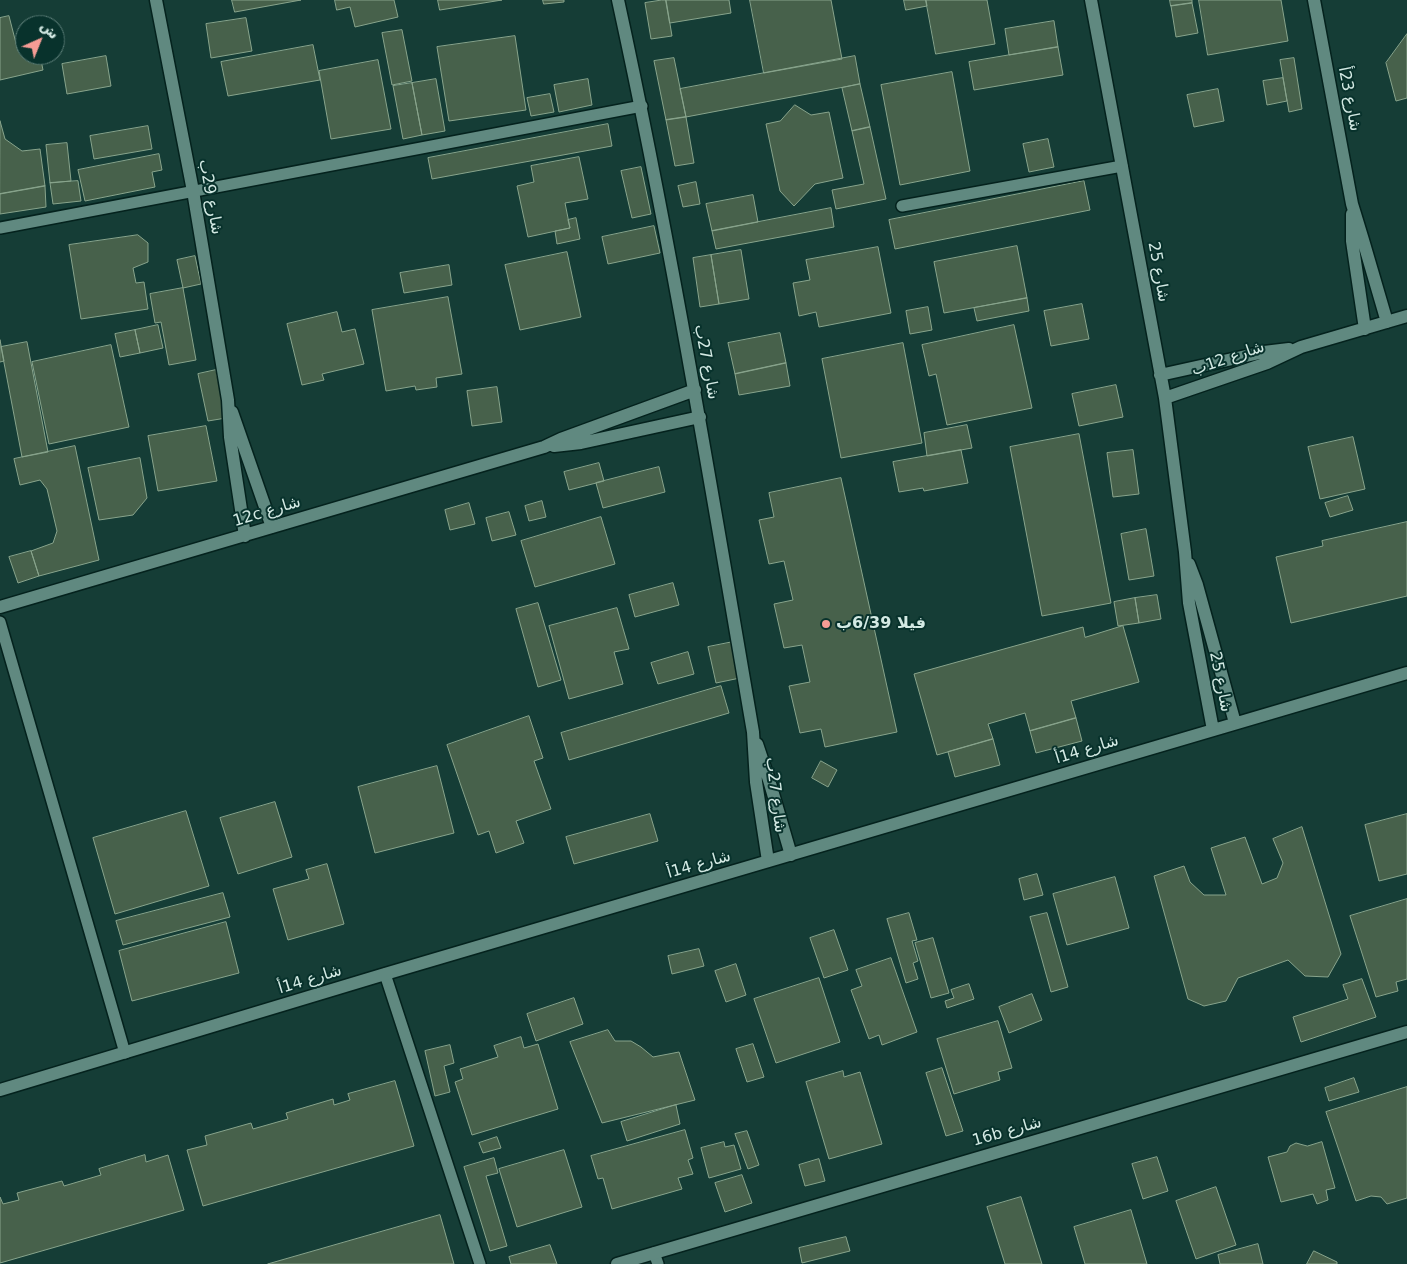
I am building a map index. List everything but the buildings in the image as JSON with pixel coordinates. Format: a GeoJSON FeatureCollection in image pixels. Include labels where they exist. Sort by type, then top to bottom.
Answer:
{"type":"FeatureCollection","features":[{"type":"Feature","properties":{"kind":"street","name":"شارع 29ب"},"geometry":{"type":"LineString","coordinates":[[156,0],[193,191],[228,400],[230,437],[245,536]]}},
{"type":"Feature","properties":{"kind":"street","name":"شارع 27ب"},"geometry":{"type":"LineString","coordinates":[[618,0],[642,106],[700,417],[753,732],[756,782],[768,861]]}},
{"type":"Feature","properties":{"kind":"street","name":"شارع 25"},"geometry":{"type":"LineString","coordinates":[[1091,0],[1165,398],[1189,603],[1213,730]]}},
{"type":"Feature","properties":{"kind":"street","name":"شارع 23أ"},"geometry":{"type":"LineString","coordinates":[[1314,0],[1352,204],[1387,322]]}},
{"type":"Feature","properties":{"kind":"street","name":"شارع 23أ"},"geometry":{"type":"LineString","coordinates":[[1352,204],[1352,240],[1366,329]]}},
{"type":"Feature","properties":{"kind":"street","name":"شارع 12ب"},"geometry":{"type":"LineString","coordinates":[[1160,375],[1264,352],[1301,347],[1407,316]]}},
{"type":"Feature","properties":{"kind":"street","name":"شارع 12ب"},"geometry":{"type":"LineString","coordinates":[[1165,398],[1267,363],[1301,347]]}},
{"type":"Feature","properties":{"kind":"street","name":"12c شارع"},"geometry":{"type":"LineString","coordinates":[[0,607],[544,447],[695,390]]}},
{"type":"Feature","properties":{"kind":"street","name":"شارع 29ب"},"geometry":{"type":"LineString","coordinates":[[228,400],[272,527]]}},
{"type":"Feature","properties":{"kind":"street","name":"12c شارع"},"geometry":{"type":"LineString","coordinates":[[544,447],[581,443],[700,417]]}},
{"type":"Feature","properties":{"kind":"street","name":"شارع 25"},"geometry":{"type":"LineString","coordinates":[[1184,552],[1197,585],[1235,723]]}},
{"type":"Feature","properties":{"kind":"street","name":"شارع 14أ"},"geometry":{"type":"LineString","coordinates":[[0,1090],[385,974],[1407,673]]}},
{"type":"Feature","properties":{"kind":"street","name":"شارع 27ب"},"geometry":{"type":"LineString","coordinates":[[753,732],[791,855]]}},
{"type":"Feature","properties":{"kind":"street","name":"16b شارع"},"geometry":{"type":"LineString","coordinates":[[617,1264],[656,1258],[1407,1032]]}},
{"type":"Feature","properties":{"kind":"lane"},"geometry":{"type":"LineString","coordinates":[[0,228],[642,106]]}},
{"type":"Feature","properties":{"kind":"lane"},"geometry":{"type":"LineString","coordinates":[[902,206],[1122,166]]}},
{"type":"Feature","properties":{"kind":"lane"},"geometry":{"type":"LineString","coordinates":[[0,622],[125,1053]]}},
{"type":"Feature","properties":{"kind":"lane"},"geometry":{"type":"LineString","coordinates":[[385,974],[480,1264]]}},
{"type":"Feature","properties":{"kind":"place","name":"فيلا 6/39ب"},"geometry":{"type":"Point","coordinates":[826,624]}}]}
